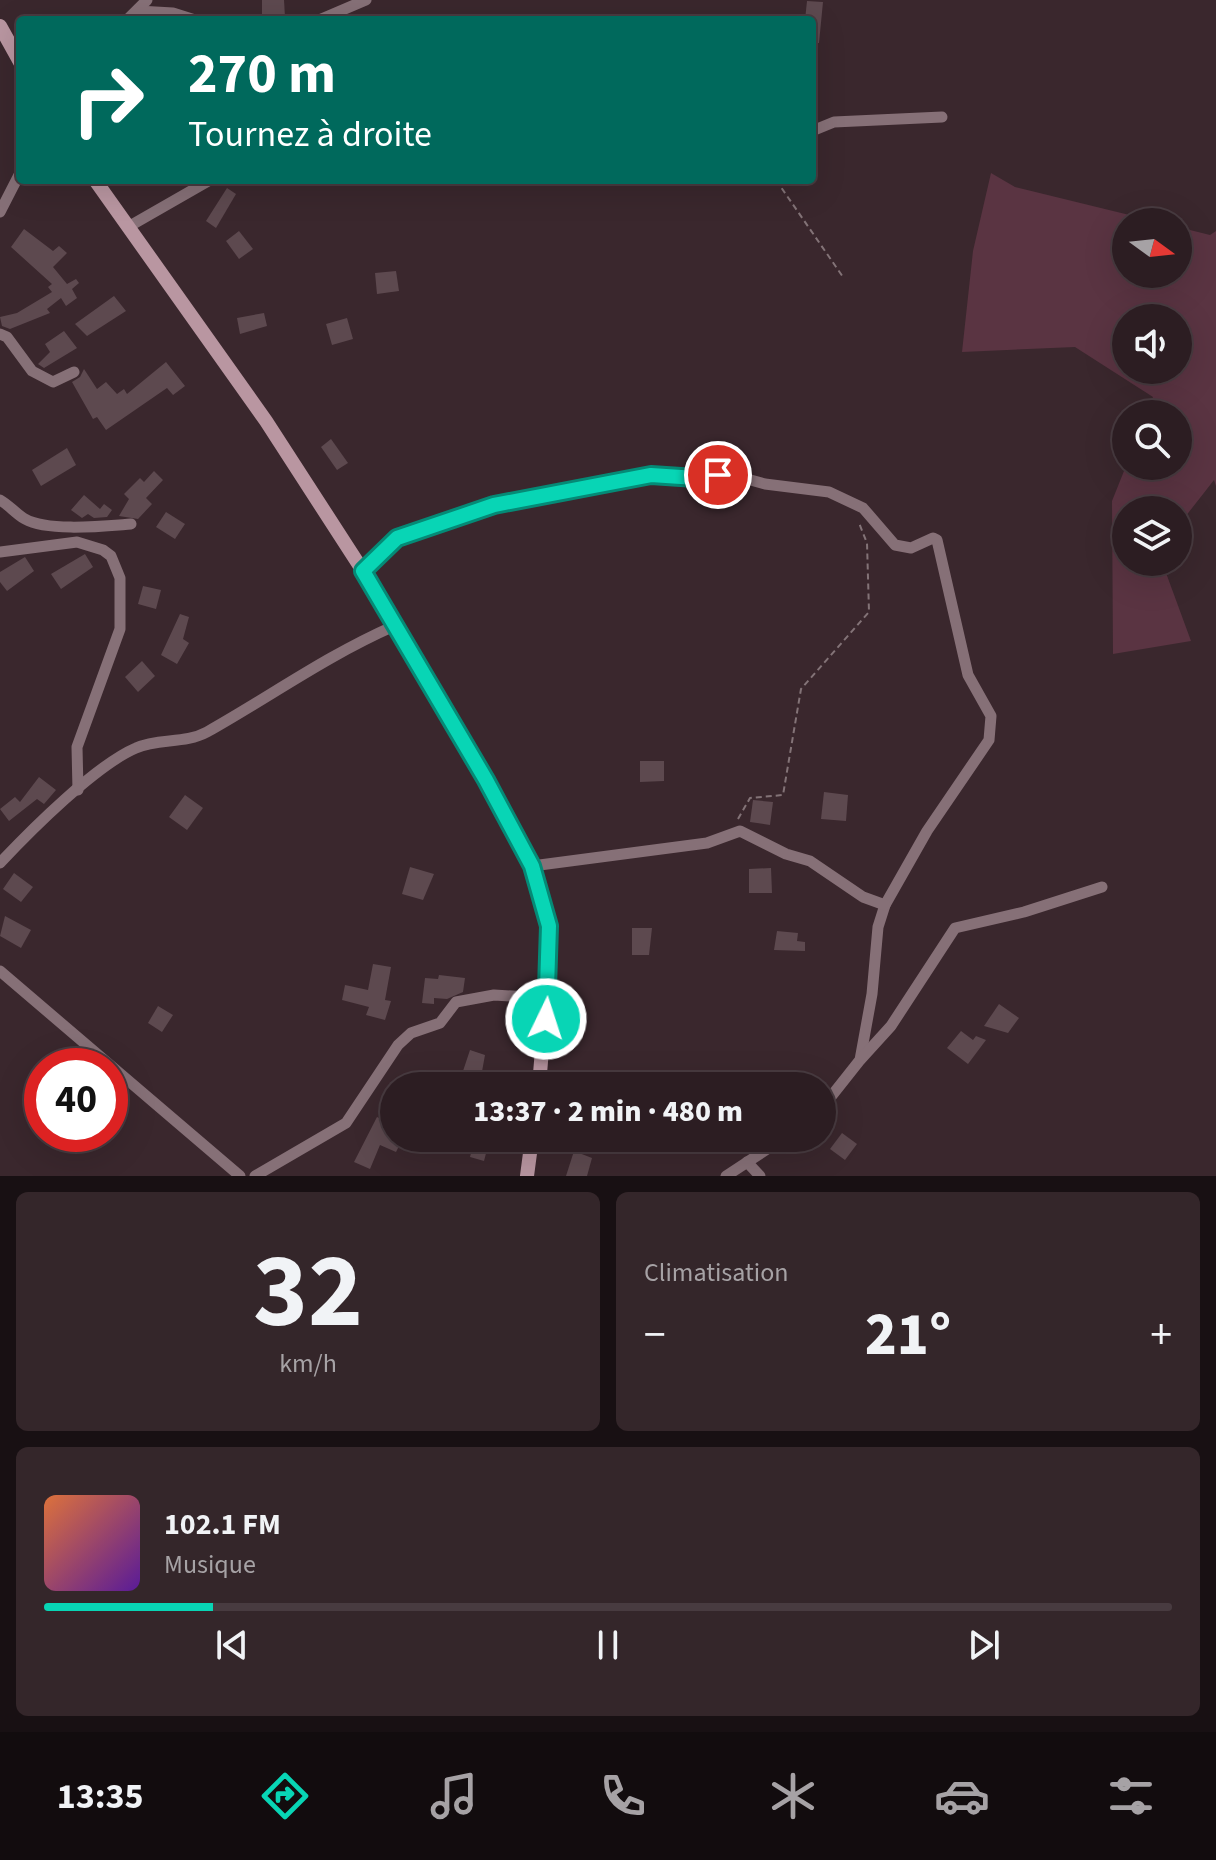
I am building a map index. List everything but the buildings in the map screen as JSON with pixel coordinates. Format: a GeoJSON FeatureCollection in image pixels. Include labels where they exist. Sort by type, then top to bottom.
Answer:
{"type":"FeatureCollection","features":[{"type":"Feature","properties":{"kind":"street"},"geometry":{"type":"LineString","coordinates":[[132,16],[147,0]]}},
{"type":"Feature","properties":{"kind":"street"},"geometry":{"type":"LineString","coordinates":[[328,16],[366,0]]}},
{"type":"Feature","properties":{"kind":"street"},"geometry":{"type":"LineString","coordinates":[[138,11],[182,16]]}},
{"type":"Feature","properties":{"kind":"street"},"geometry":{"type":"LineString","coordinates":[[0,26],[16,55]]}},
{"type":"Feature","properties":{"kind":"street"},"geometry":{"type":"LineString","coordinates":[[816,129],[834,122],[942,117]]}},
{"type":"Feature","properties":{"kind":"street"},"geometry":{"type":"LineString","coordinates":[[0,212],[16,181]]}},
{"type":"Feature","properties":{"kind":"street"},"geometry":{"type":"LineString","coordinates":[[98,184],[266,421],[363,571],[486,780],[532,866],[549,926],[548,998],[540,1072]]}},
{"type":"Feature","properties":{"kind":"street"},"geometry":{"type":"LineString","coordinates":[[128,227],[203,184]]}},
{"type":"Feature","properties":{"kind":"street"},"geometry":{"type":"LineString","coordinates":[[0,334],[7,337],[32,371],[45,381],[53,382],[74,372]]}},
{"type":"Feature","properties":{"kind":"street"},"geometry":{"type":"LineString","coordinates":[[363,571],[397,538],[448,523],[465,514],[626,479],[729,474],[765,484],[829,492],[850,500],[872,515],[895,545],[911,548],[937,540],[965,667],[991,716],[984,752],[927,831],[885,905],[878,927],[872,994],[860,1060]]}},
{"type":"Feature","properties":{"kind":"street"},"geometry":{"type":"LineString","coordinates":[[0,500],[25,519],[57,528],[84,524],[131,524]]}},
{"type":"Feature","properties":{"kind":"street"},"geometry":{"type":"LineString","coordinates":[[0,552],[77,542],[103,550],[111,556],[120,578],[120,629],[77,747],[78,790]]}},
{"type":"Feature","properties":{"kind":"street"},"geometry":{"type":"LineString","coordinates":[[0,863],[36,825],[136,748],[197,737],[339,650],[394,626]]}},
{"type":"Feature","properties":{"kind":"street"},"geometry":{"type":"LineString","coordinates":[[532,866],[707,843],[740,831],[786,854],[810,861],[863,897],[885,905]]}},
{"type":"Feature","properties":{"kind":"street"},"geometry":{"type":"LineString","coordinates":[[836,1090],[891,1026],[955,928],[1024,912],[1102,887]]}},
{"type":"Feature","properties":{"kind":"street"},"geometry":{"type":"LineString","coordinates":[[0,971],[240,1176]]}},
{"type":"Feature","properties":{"kind":"street"},"geometry":{"type":"LineString","coordinates":[[255,1176],[346,1123],[398,1045],[411,1033],[440,1023],[456,1002],[494,995],[548,998]]}},
{"type":"Feature","properties":{"kind":"street"},"geometry":{"type":"LineString","coordinates":[[527,1176],[530,1152]]}},
{"type":"Feature","properties":{"kind":"street"},"geometry":{"type":"LineString","coordinates":[[726,1176],[762,1152]]}},
{"type":"Feature","properties":{"kind":"street"},"geometry":{"type":"LineString","coordinates":[[747,1162],[760,1176]]}},
{"type":"Feature","properties":{"kind":"path"},"geometry":{"type":"LineString","coordinates":[[779,184],[843,277]]}},
{"type":"Feature","properties":{"kind":"path"},"geometry":{"type":"LineString","coordinates":[[730,833],[750,798],[783,795],[801,689],[869,612],[867,543],[850,500]]}},
{"type":"Feature","properties":{"kind":"shaded area"},"geometry":{"type":"Polygon","coordinates":[[[991,173],[1015,187],[1112,211],[1112,288],[1192,288],[1192,230],[1210,235],[1216,231],[1216,486],[1214,480],[1192,508],[1192,496],[1114,496],[1120,480],[1192,480],[1192,400],[1152,400],[1153,397],[1133,384],[1192,384],[1192,304],[1112,304],[1112,371],[1075,347],[962,352],[973,251],[991,173]]]}},
{"type":"Feature","properties":{"kind":"shaded area"},"geometry":{"type":"Polygon","coordinates":[[[1112,576],[1167,576],[1191,641],[1113,654],[1112,576]]]}},
{"type":"Feature","properties":{"kind":"route"},"geometry":{"type":"LineString","coordinates":[[546,1019],[550,974],[549,926],[532,866],[486,780],[363,571],[397,538],[494,505],[525,502],[651,475],[696,478],[718,475]]}}]}
